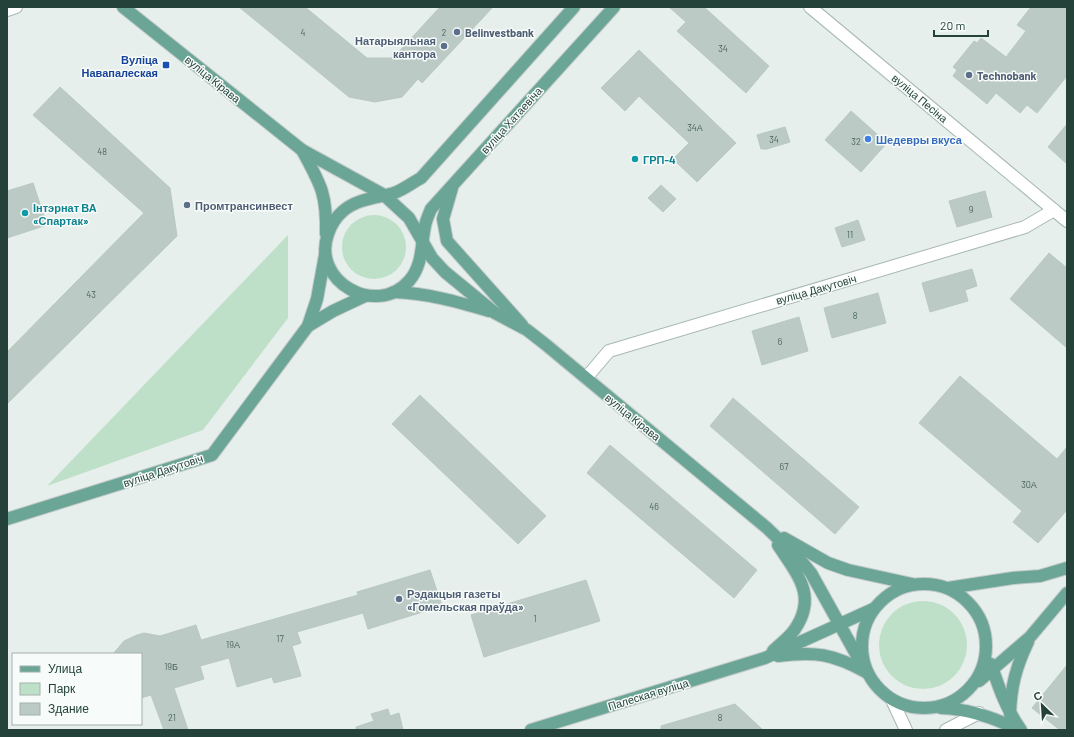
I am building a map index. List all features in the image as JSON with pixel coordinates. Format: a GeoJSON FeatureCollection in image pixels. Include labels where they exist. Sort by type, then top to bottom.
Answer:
{"type":"FeatureCollection","features":[{"type":"Feature","properties":{"kind":"main road","name":"вуліца Кірава"},"geometry":{"type":"LineString","coordinates":[[123,7],[302,150],[384,195]]}},
{"type":"Feature","properties":{"kind":"main road"},"geometry":{"type":"LineString","coordinates":[[384,195],[409,218],[422,241],[419,265],[409,281],[394,292],[380,296],[365,296],[349,290],[336,279],[328,264],[325,246],[332,224],[343,211],[370,198],[396,192],[420,178],[574,7]]}},
{"type":"Feature","properties":{"kind":"main road","name":"вуліца Хатаевіча"},"geometry":{"type":"LineString","coordinates":[[422,241],[425,224],[431,208],[614,7]]}},
{"type":"Feature","properties":{"kind":"main road","name":"вуліца Кірава"},"geometry":{"type":"LineString","coordinates":[[302,150],[324,192],[326,211],[325,246]]}},
{"type":"Feature","properties":{"kind":"main road"},"geometry":{"type":"LineString","coordinates":[[454,183],[446,203],[442,219],[447,241],[527,330]]}},
{"type":"Feature","properties":{"kind":"main road","name":"вуліца Кірава"},"geometry":{"type":"LineString","coordinates":[[422,241],[432,258],[445,272],[495,313],[527,330],[767,528],[811,573],[866,672]]}},
{"type":"Feature","properties":{"kind":"main road","name":"вуліца Дакутовіч"},"geometry":{"type":"LineString","coordinates":[[7,519],[212,454],[308,326],[317,299],[325,246]]}},
{"type":"Feature","properties":{"kind":"main road","name":"вуліца Кірава"},"geometry":{"type":"LineString","coordinates":[[394,292],[413,293],[450,300],[495,313]]}},
{"type":"Feature","properties":{"kind":"main road","name":"вуліца Дакутовіч"},"geometry":{"type":"LineString","coordinates":[[308,326],[333,311],[365,296]]}},
{"type":"Feature","properties":{"kind":"main road","name":"вуліца Кірава"},"geometry":{"type":"LineString","coordinates":[[767,528],[828,563],[848,570],[912,584]]}},
{"type":"Feature","properties":{"kind":"main road"},"geometry":{"type":"LineString","coordinates":[[764,658],[795,630],[802,616],[806,602],[802,584],[767,528]]}},
{"type":"Feature","properties":{"kind":"main road"},"geometry":{"type":"LineString","coordinates":[[948,588],[1013,578],[1040,576],[1067,568]]}},
{"type":"Feature","properties":{"kind":"main road"},"geometry":{"type":"LineString","coordinates":[[912,584],[931,584],[948,588],[962,596],[977,614],[986,636],[987,652],[1003,701],[1020,730],[979,713],[958,709],[914,708],[892,700],[877,688],[866,672],[861,650],[863,629],[873,609],[890,593],[912,584]]}},
{"type":"Feature","properties":{"kind":"main road"},"geometry":{"type":"LineString","coordinates":[[937,708],[957,699],[993,670],[1030,637],[1067,593]]}},
{"type":"Feature","properties":{"kind":"main road","name":"Палеская вуліца"},"geometry":{"type":"LineString","coordinates":[[531,730],[764,658],[873,609]]}},
{"type":"Feature","properties":{"kind":"main road"},"geometry":{"type":"LineString","coordinates":[[1010,715],[1011,689],[1018,664],[1030,637]]}},
{"type":"Feature","properties":{"kind":"main road"},"geometry":{"type":"LineString","coordinates":[[974,685],[982,669],[987,652]]}},
{"type":"Feature","properties":{"kind":"main road","name":"Палеская вуліца"},"geometry":{"type":"LineString","coordinates":[[764,658],[798,654],[824,654],[845,661],[866,672]]}},
{"type":"Feature","properties":{"kind":"street"},"geometry":{"type":"LineString","coordinates":[[7,10],[16,7]]}},
{"type":"Feature","properties":{"kind":"street","name":"вуліца Песіна"},"geometry":{"type":"LineString","coordinates":[[810,7],[1067,221]]}},
{"type":"Feature","properties":{"kind":"street","name":"вуліца Дакутовіч"},"geometry":{"type":"LineString","coordinates":[[586,378],[609,351],[1025,227],[1054,210]]}},
{"type":"Feature","properties":{"kind":"street"},"geometry":{"type":"LineString","coordinates":[[892,700],[906,730]]}},
{"type":"Feature","properties":{"kind":"street"},"geometry":{"type":"LineString","coordinates":[[946,730],[979,713]]}},
{"type":"Feature","properties":{"kind":"green space"},"geometry":{"type":"Polygon","coordinates":[[[374,215],[386,217],[397,224],[404,235],[406,247],[404,259],[397,270],[386,277],[374,279],[362,277],[351,270],[344,259],[342,247],[344,235],[351,224],[362,217],[374,215]]]}},
{"type":"Feature","properties":{"kind":"green space"},"geometry":{"type":"Polygon","coordinates":[[[288,235],[288,318],[203,430],[47,486],[288,235]]]}},
{"type":"Feature","properties":{"kind":"green space"},"geometry":{"type":"Polygon","coordinates":[[[923,601],[940,604],[954,614],[964,628],[967,645],[964,662],[954,676],[940,686],[923,689],[906,686],[892,676],[882,662],[879,645],[882,628],[892,614],[906,604],[923,601]]]}},
{"type":"Feature","properties":{"kind":"building"},"geometry":{"type":"Polygon","coordinates":[[[239,7],[305,7],[367,58],[393,58],[440,7],[493,7],[422,83],[418,79],[402,97],[375,102],[349,97],[239,7]]]}},
{"type":"Feature","properties":{"kind":"building"},"geometry":{"type":"Polygon","coordinates":[[[669,7],[704,7],[769,66],[746,93],[677,31],[686,22],[669,7]]]}},
{"type":"Feature","properties":{"kind":"building"},"geometry":{"type":"Polygon","coordinates":[[[1031,7],[1067,7],[1067,76],[1037,113],[1027,105],[1020,113],[996,93],[987,104],[953,76],[957,70],[953,67],[974,41],[977,43],[981,38],[1006,57],[1026,31],[1017,25],[1031,7]]]}},
{"type":"Feature","properties":{"kind":"building"},"geometry":{"type":"Polygon","coordinates":[[[639,50],[736,143],[697,182],[673,159],[689,143],[639,96],[625,111],[601,88],[639,50]]]}},
{"type":"Feature","properties":{"kind":"building"},"geometry":{"type":"Polygon","coordinates":[[[60,87],[170,188],[177,236],[7,404],[7,352],[144,213],[33,115],[60,87]]]}},
{"type":"Feature","properties":{"kind":"building"},"geometry":{"type":"Polygon","coordinates":[[[851,111],[887,143],[861,172],[825,140],[851,111]]]}},
{"type":"Feature","properties":{"kind":"building"},"geometry":{"type":"Polygon","coordinates":[[[1067,124],[1067,164],[1048,147],[1067,124]]]}},
{"type":"Feature","properties":{"kind":"building"},"geometry":{"type":"Polygon","coordinates":[[[785,127],[790,142],[767,149],[761,149],[757,135],[785,127]]]}},
{"type":"Feature","properties":{"kind":"building","name":"Інтэрнат ВА «Спартак»"},"geometry":{"type":"Polygon","coordinates":[[[33,183],[47,225],[7,238],[7,191],[33,183]]]}},
{"type":"Feature","properties":{"kind":"building"},"geometry":{"type":"Polygon","coordinates":[[[661,185],[676,199],[663,212],[648,198],[661,185]]]}},
{"type":"Feature","properties":{"kind":"building"},"geometry":{"type":"Polygon","coordinates":[[[985,191],[992,217],[957,227],[949,201],[985,191]]]}},
{"type":"Feature","properties":{"kind":"building"},"geometry":{"type":"Polygon","coordinates":[[[858,220],[865,240],[842,247],[835,228],[858,220]]]}},
{"type":"Feature","properties":{"kind":"building"},"geometry":{"type":"Polygon","coordinates":[[[1049,253],[1067,268],[1067,348],[1010,299],[1049,253]]]}},
{"type":"Feature","properties":{"kind":"building"},"geometry":{"type":"Polygon","coordinates":[[[972,269],[977,286],[965,290],[968,301],[930,312],[922,283],[972,269]]]}},
{"type":"Feature","properties":{"kind":"building"},"geometry":{"type":"Polygon","coordinates":[[[878,293],[886,323],[832,338],[824,308],[878,293]]]}},
{"type":"Feature","properties":{"kind":"building"},"geometry":{"type":"Polygon","coordinates":[[[799,317],[808,351],[762,365],[752,331],[799,317]]]}},
{"type":"Feature","properties":{"kind":"building"},"geometry":{"type":"Polygon","coordinates":[[[960,376],[1057,459],[1067,447],[1067,510],[1038,543],[1013,522],[1022,511],[919,423],[960,376]]]}},
{"type":"Feature","properties":{"kind":"building"},"geometry":{"type":"Polygon","coordinates":[[[420,395],[546,516],[518,544],[392,424],[420,395]]]}},
{"type":"Feature","properties":{"kind":"building"},"geometry":{"type":"Polygon","coordinates":[[[733,398],[859,507],[835,534],[710,426],[733,398]]]}},
{"type":"Feature","properties":{"kind":"building"},"geometry":{"type":"Polygon","coordinates":[[[610,445],[757,570],[734,598],[587,473],[610,445]]]}},
{"type":"Feature","properties":{"kind":"building"},"geometry":{"type":"Polygon","coordinates":[[[430,570],[442,606],[368,629],[363,613],[297,632],[301,643],[292,646],[301,676],[274,683],[272,677],[237,687],[229,658],[200,666],[204,679],[174,688],[188,730],[164,730],[151,695],[142,698],[142,653],[114,653],[124,641],[144,633],[160,636],[196,625],[201,640],[358,595],[357,592],[430,570]]]}},
{"type":"Feature","properties":{"kind":"building"},"geometry":{"type":"Polygon","coordinates":[[[586,580],[600,621],[484,657],[471,615],[586,580]]]}},
{"type":"Feature","properties":{"kind":"building"},"geometry":{"type":"Polygon","coordinates":[[[1067,665],[1067,730],[1060,730],[1032,708],[1067,665]]]}},
{"type":"Feature","properties":{"kind":"building"},"geometry":{"type":"Polygon","coordinates":[[[735,704],[763,730],[661,730],[661,726],[735,704]]]}},
{"type":"Feature","properties":{"kind":"building"},"geometry":{"type":"Polygon","coordinates":[[[388,709],[390,716],[399,713],[403,730],[356,730],[356,727],[374,721],[371,714],[388,709]]]}},
{"type":"Feature","properties":{"kind":"place","name":"Belinvestbank"},"geometry":{"type":"Point","coordinates":[457,32]}},
{"type":"Feature","properties":{"kind":"place","name":"Натарыяльная кантора"},"geometry":{"type":"Point","coordinates":[444,46]}},
{"type":"Feature","properties":{"kind":"place","name":"Вуліца Навапалеская"},"geometry":{"type":"Point","coordinates":[166,65]}},
{"type":"Feature","properties":{"kind":"place","name":"Technobank"},"geometry":{"type":"Point","coordinates":[969,75]}},
{"type":"Feature","properties":{"kind":"place","name":"Шедевры вкуса"},"geometry":{"type":"Point","coordinates":[868,139]}},
{"type":"Feature","properties":{"kind":"place","name":"ГРП-4"},"geometry":{"type":"Point","coordinates":[635,159]}},
{"type":"Feature","properties":{"kind":"place","name":"Промтрансинвест"},"geometry":{"type":"Point","coordinates":[187,205]}},
{"type":"Feature","properties":{"kind":"place","name":"Інтэрнат ВА «Спартак»"},"geometry":{"type":"Point","coordinates":[25,213]}},
{"type":"Feature","properties":{"kind":"place","name":"Рэдакцыя газеты «Гомельская праўда»"},"geometry":{"type":"Point","coordinates":[399,599]}}]}
